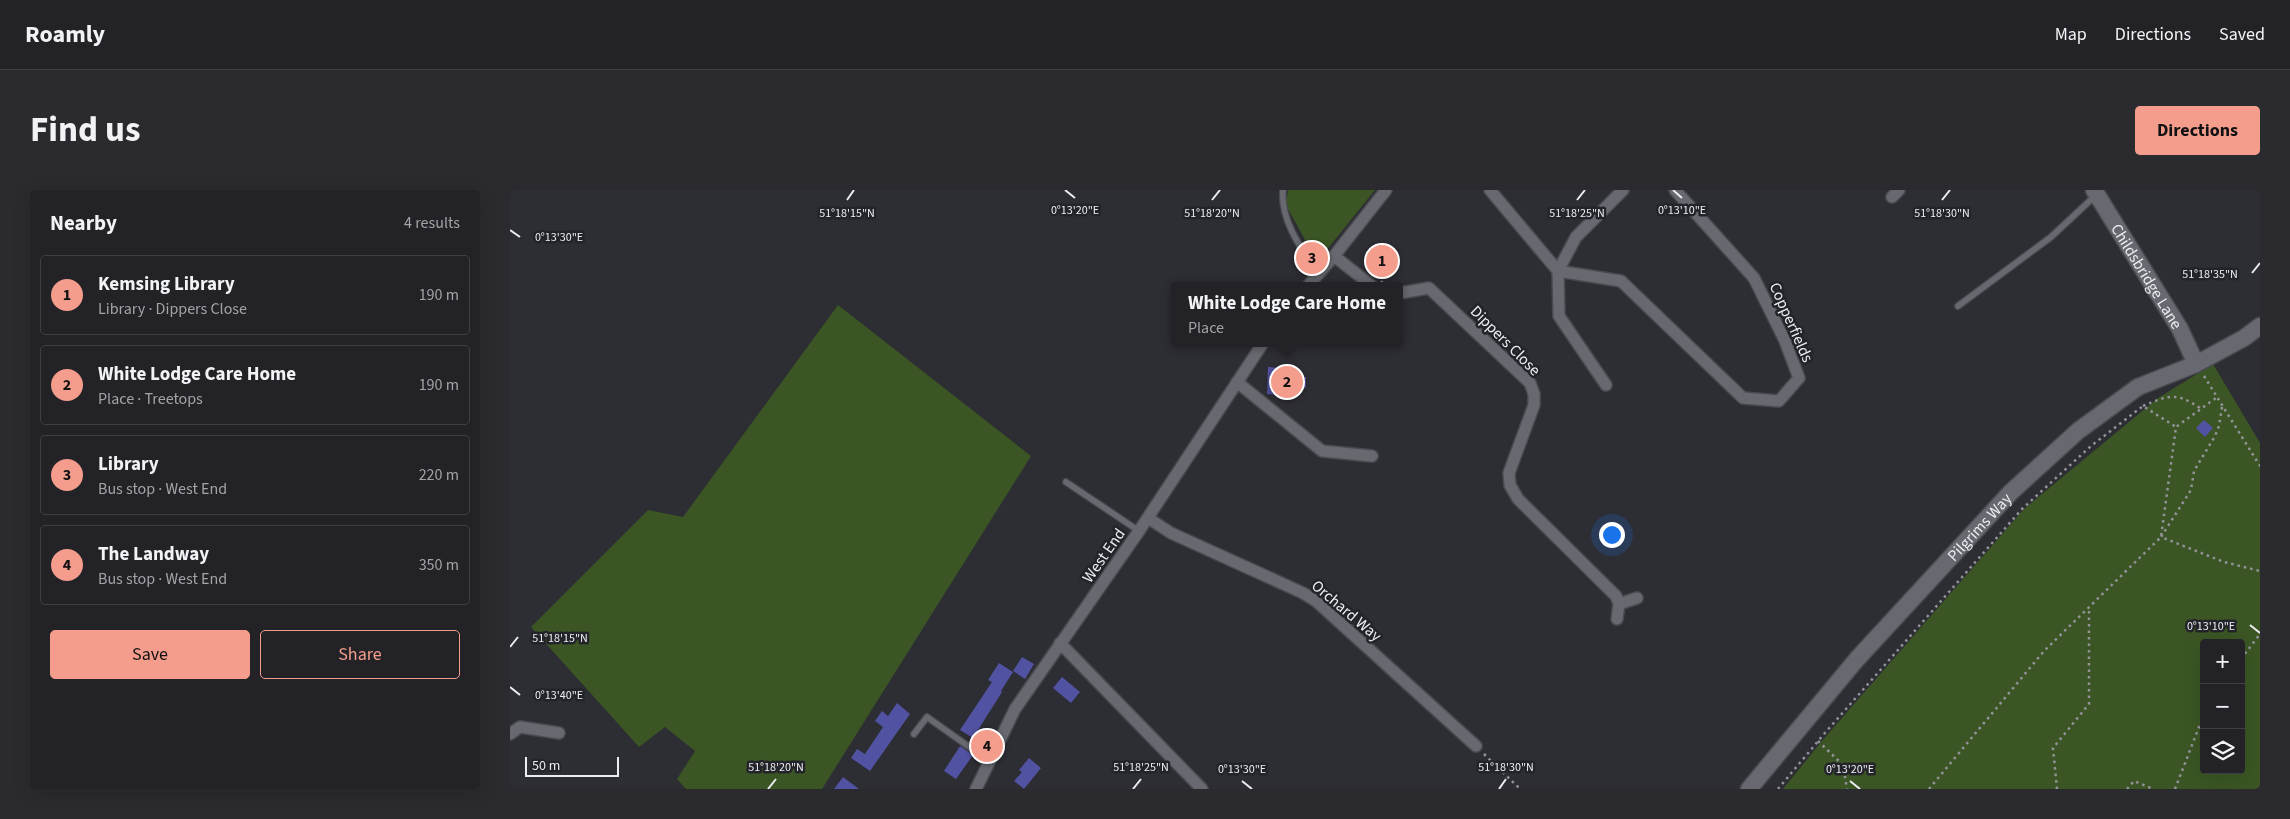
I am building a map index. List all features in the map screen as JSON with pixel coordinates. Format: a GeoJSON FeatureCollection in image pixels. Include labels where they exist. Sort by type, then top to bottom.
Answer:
{"type":"FeatureCollection","features":[{"type":"Feature","properties":{"kind":"street"},"geometry":{"type":"LineString","coordinates":[[1311,282],[1386,190]]}},
{"type":"Feature","properties":{"kind":"street"},"geometry":{"type":"LineString","coordinates":[[1490,190],[1558,271]]}},
{"type":"Feature","properties":{"kind":"street"},"geometry":{"type":"LineString","coordinates":[[1606,384],[1559,316],[1558,271],[1576,237],[1623,190]]}},
{"type":"Feature","properties":{"kind":"street","name":"Copperfields"},"geometry":{"type":"LineString","coordinates":[[1558,271],[1621,281],[1743,398],[1778,401],[1799,378],[1785,340],[1754,278],[1675,190]]}},
{"type":"Feature","properties":{"kind":"street","name":"Childsbridge Lane"},"geometry":{"type":"LineString","coordinates":[[2095,192],[2180,329],[2196,364]]}},
{"type":"Feature","properties":{"kind":"street"},"geometry":{"type":"LineString","coordinates":[[1334,256],[1367,282]]}},
{"type":"Feature","properties":{"kind":"street","name":"Dippers Close"},"geometry":{"type":"LineString","coordinates":[[1403,292],[1429,288],[1530,383],[1534,394],[1534,405],[1509,473],[1510,485],[1518,498],[1616,596],[1619,604]]}},
{"type":"Feature","properties":{"kind":"street","name":"Pilgrims Way"},"geometry":{"type":"LineString","coordinates":[[1749,789],[1857,659],[2011,492],[2078,431],[2138,387],[2196,364],[2244,338],[2260,326]]}},
{"type":"Feature","properties":{"kind":"street","name":"West End"},"geometry":{"type":"LineString","coordinates":[[976,789],[1015,709],[1148,518],[1260,347]]}},
{"type":"Feature","properties":{"kind":"street"},"geometry":{"type":"LineString","coordinates":[[1238,382],[1322,452],[1372,456]]}},
{"type":"Feature","properties":{"kind":"street","name":"Orchard Way"},"geometry":{"type":"LineString","coordinates":[[1148,518],[1171,533],[1303,593],[1323,608],[1476,746]]}},
{"type":"Feature","properties":{"kind":"street"},"geometry":{"type":"LineString","coordinates":[[1617,619],[1619,604],[1637,598]]}},
{"type":"Feature","properties":{"kind":"street"},"geometry":{"type":"LineString","coordinates":[[1060,643],[1202,789]]}},
{"type":"Feature","properties":{"kind":"street"},"geometry":{"type":"LineString","coordinates":[[510,734],[520,727],[559,733]]}},
{"type":"Feature","properties":{"kind":"lane"},"geometry":{"type":"LineString","coordinates":[[1283,190],[1283,208],[1289,224],[1318,274]]}},
{"type":"Feature","properties":{"kind":"lane"},"geometry":{"type":"LineString","coordinates":[[1958,306],[2051,237],[2095,192]]}},
{"type":"Feature","properties":{"kind":"lane"},"geometry":{"type":"LineString","coordinates":[[1066,482],[1139,531]]}},
{"type":"Feature","properties":{"kind":"lane"},"geometry":{"type":"LineString","coordinates":[[914,734],[927,717],[988,761]]}},
{"type":"Feature","properties":{"kind":"path"},"geometry":{"type":"LineString","coordinates":[[1382,282],[1388,274]]}},
{"type":"Feature","properties":{"kind":"path"},"geometry":{"type":"LineString","coordinates":[[2196,364],[2260,466]]}},
{"type":"Feature","properties":{"kind":"path"},"geometry":{"type":"LineString","coordinates":[[1778,789],[2022,509],[2091,446],[2143,406],[2168,396],[2184,398],[2200,408]]}},
{"type":"Feature","properties":{"kind":"path"},"geometry":{"type":"LineString","coordinates":[[2161,537],[2176,427],[2216,398]]}},
{"type":"Feature","properties":{"kind":"path"},"geometry":{"type":"LineString","coordinates":[[2143,406],[2176,427]]}},
{"type":"Feature","properties":{"kind":"path"},"geometry":{"type":"LineString","coordinates":[[1929,789],[2044,651],[2161,537],[2191,490],[2194,470],[2215,436],[2219,426],[2222,407]]}},
{"type":"Feature","properties":{"kind":"path"},"geometry":{"type":"LineString","coordinates":[[2161,537],[2224,562],[2260,570]]}},
{"type":"Feature","properties":{"kind":"path"},"geometry":{"type":"LineString","coordinates":[[2057,789],[2053,748],[2090,704],[2089,608]]}},
{"type":"Feature","properties":{"kind":"path"},"geometry":{"type":"LineString","coordinates":[[2245,654],[2260,634]]}},
{"type":"Feature","properties":{"kind":"path"},"geometry":{"type":"LineString","coordinates":[[2176,789],[2200,725]]}},
{"type":"Feature","properties":{"kind":"path"},"geometry":{"type":"LineString","coordinates":[[1818,741],[1843,765],[1847,789]]}},
{"type":"Feature","properties":{"kind":"path"},"geometry":{"type":"LineString","coordinates":[[1476,746],[1520,789]]}},
{"type":"Feature","properties":{"kind":"path"},"geometry":{"type":"LineString","coordinates":[[2127,789],[2134,782],[2153,789]]}},
{"type":"Feature","properties":{"kind":"green space"},"geometry":{"type":"Polygon","coordinates":[[[1288,190],[1375,190],[1317,262],[1286,205],[1288,190]]]}},
{"type":"Feature","properties":{"kind":"green space"},"geometry":{"type":"Polygon","coordinates":[[[838,305],[1031,456],[822,789],[686,789],[677,779],[695,751],[665,727],[639,747],[531,627],[648,510],[683,517],[838,305]]]}},
{"type":"Feature","properties":{"kind":"green space"},"geometry":{"type":"Polygon","coordinates":[[[2213,364],[2260,443],[2260,789],[1783,789],[1821,742],[2024,509],[2158,398],[2213,364]]]}},
{"type":"Feature","properties":{"kind":"building"},"geometry":{"type":"Polygon","coordinates":[[[1373,246],[1388,247],[1393,259],[1400,264],[1392,274],[1371,268],[1366,256],[1373,246]]]}},
{"type":"Feature","properties":{"kind":"building"},"geometry":{"type":"Polygon","coordinates":[[[1268,367],[1297,369],[1297,376],[1306,377],[1306,388],[1300,388],[1299,396],[1267,394],[1268,367]]]}},
{"type":"Feature","properties":{"kind":"building"},"geometry":{"type":"Polygon","coordinates":[[[2204,420],[2213,428],[2205,437],[2196,428],[2204,420]]]}},
{"type":"Feature","properties":{"kind":"building"},"geometry":{"type":"Polygon","coordinates":[[[1022,657],[1034,664],[1025,679],[1013,671],[1022,657]]]}},
{"type":"Feature","properties":{"kind":"building"},"geometry":{"type":"Polygon","coordinates":[[[999,663],[1013,672],[973,738],[960,730],[992,682],[988,680],[999,663]]]}},
{"type":"Feature","properties":{"kind":"building"},"geometry":{"type":"Polygon","coordinates":[[[1062,677],[1080,692],[1071,703],[1053,688],[1062,677]]]}},
{"type":"Feature","properties":{"kind":"building"},"geometry":{"type":"Polygon","coordinates":[[[897,703],[910,714],[870,771],[851,758],[857,749],[865,754],[883,727],[875,721],[882,711],[888,716],[897,703]]]}},
{"type":"Feature","properties":{"kind":"building"},"geometry":{"type":"Polygon","coordinates":[[[960,746],[973,755],[956,779],[944,771],[960,746]]]}},
{"type":"Feature","properties":{"kind":"building"},"geometry":{"type":"Polygon","coordinates":[[[1029,758],[1041,768],[1024,789],[1014,781],[1022,772],[1019,770],[1029,758]]]}},
{"type":"Feature","properties":{"kind":"building"},"geometry":{"type":"Polygon","coordinates":[[[843,777],[859,789],[834,789],[843,777]]]}},
{"type":"Feature","properties":{"kind":"place","name":"Library"},"geometry":{"type":"Point","coordinates":[1312,258]}},
{"type":"Feature","properties":{"kind":"place","name":"Kemsing Library"},"geometry":{"type":"Point","coordinates":[1382,261]}},
{"type":"Feature","properties":{"kind":"place","name":"White Lodge Care Home"},"geometry":{"type":"Point","coordinates":[1287,382]}},
{"type":"Feature","properties":{"kind":"place","name":"The Landway"},"geometry":{"type":"Point","coordinates":[987,746]}}]}
